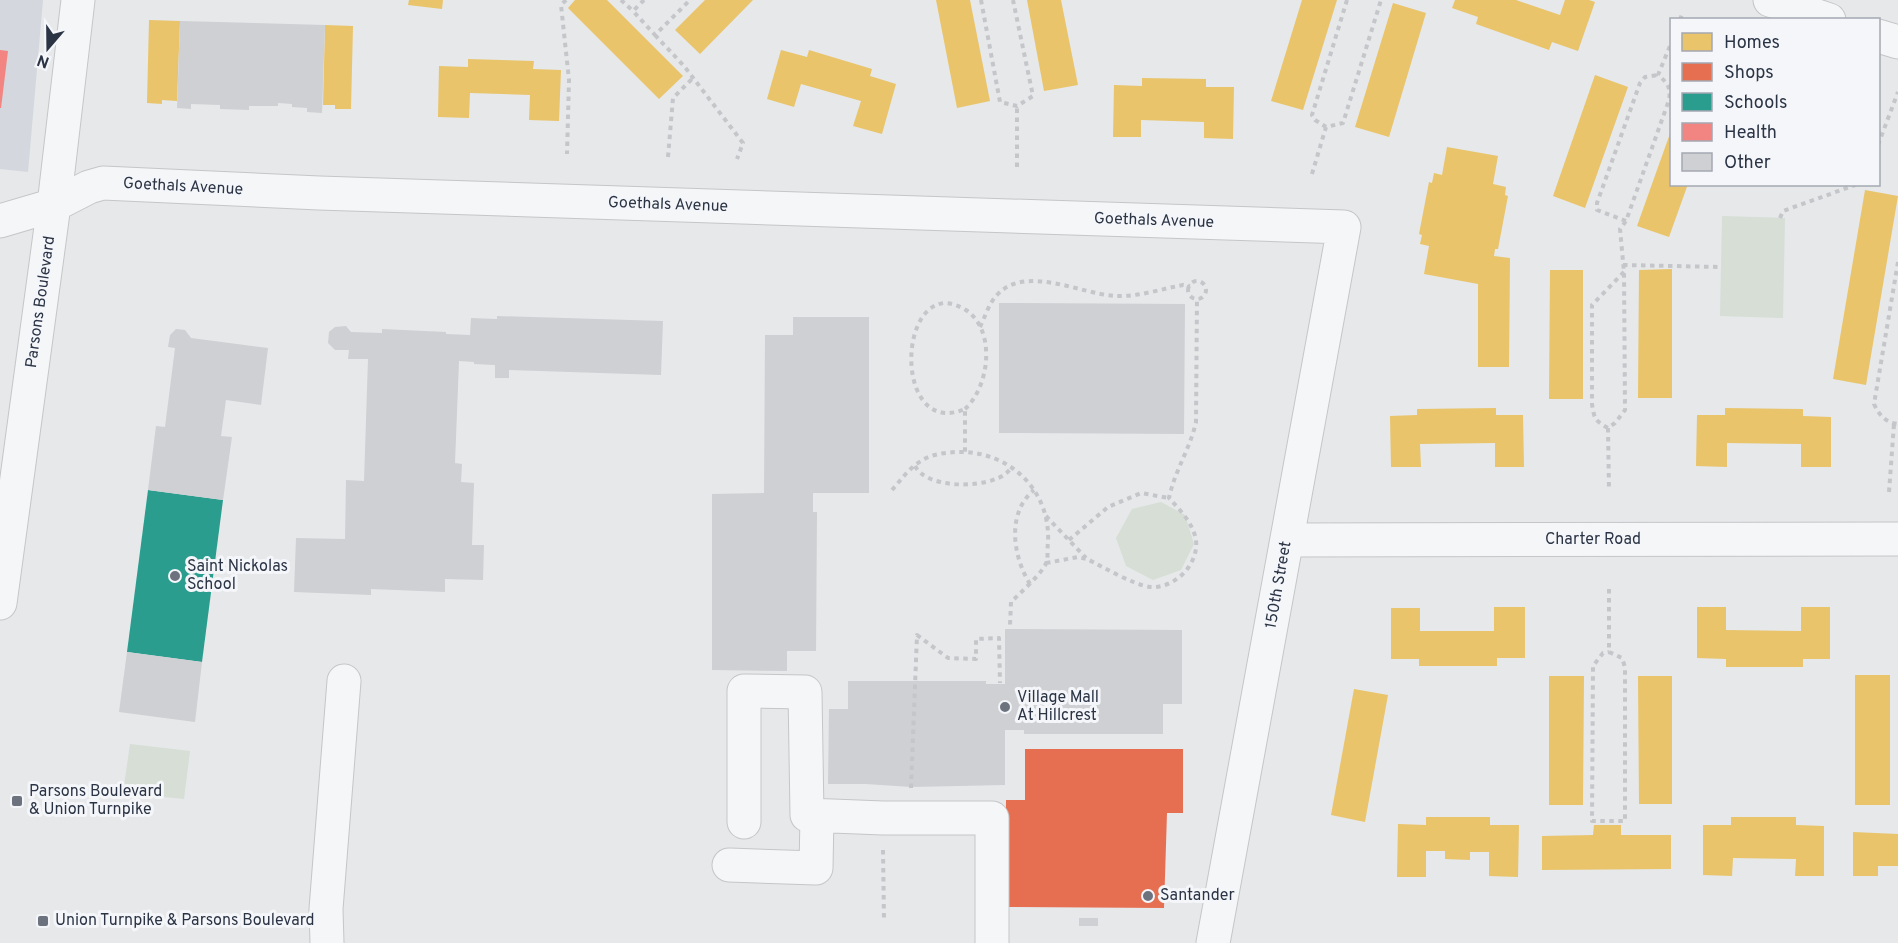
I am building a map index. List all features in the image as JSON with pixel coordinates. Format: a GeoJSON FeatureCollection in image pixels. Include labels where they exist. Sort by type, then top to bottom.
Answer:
{"type":"FeatureCollection","features":[{"type":"Feature","properties":{"kind":"street","name":"Parsons Boulevard"},"geometry":{"type":"LineString","coordinates":[[0,603],[54,204],[78,0]]}},
{"type":"Feature","properties":{"kind":"street"},"geometry":{"type":"LineString","coordinates":[[1770,0],[1823,18]]}},
{"type":"Feature","properties":{"kind":"street"},"geometry":{"type":"LineString","coordinates":[[1880,37],[1898,42]]}},
{"type":"Feature","properties":{"kind":"street","name":"Goethals Avenue"},"geometry":{"type":"LineString","coordinates":[[0,221],[54,204],[103,183],[319,194],[1344,227]]}},
{"type":"Feature","properties":{"kind":"street","name":"150th Street"},"geometry":{"type":"LineString","coordinates":[[1213,943],[1344,227]]}},
{"type":"Feature","properties":{"kind":"street","name":"Charter Road"},"geometry":{"type":"LineString","coordinates":[[1287,540],[1898,539]]}},
{"type":"Feature","properties":{"kind":"street"},"geometry":{"type":"LineString","coordinates":[[327,943],[326,909],[344,681]]}},
{"type":"Feature","properties":{"kind":"street"},"geometry":{"type":"LineString","coordinates":[[744,822],[744,690],[805,692],[807,816],[992,818],[992,943]]}},
{"type":"Feature","properties":{"kind":"street"},"geometry":{"type":"LineString","coordinates":[[729,865],[816,868],[817,816]]}},
{"type":"Feature","properties":{"kind":"path"},"geometry":{"type":"LineString","coordinates":[[566,0],[561,5],[569,80],[567,154]]}},
{"type":"Feature","properties":{"kind":"path"},"geometry":{"type":"LineString","coordinates":[[621,0],[693,78],[743,142],[737,159]]}},
{"type":"Feature","properties":{"kind":"path"},"geometry":{"type":"LineString","coordinates":[[633,11],[644,0]]}},
{"type":"Feature","properties":{"kind":"path"},"geometry":{"type":"LineString","coordinates":[[655,35],[690,0]]}},
{"type":"Feature","properties":{"kind":"path"},"geometry":{"type":"LineString","coordinates":[[981,0],[1000,102],[1017,106],[1033,96],[1013,0]]}},
{"type":"Feature","properties":{"kind":"path"},"geometry":{"type":"LineString","coordinates":[[1347,0],[1312,115],[1315,120],[1326,127],[1343,123],[1381,0]]}},
{"type":"Feature","properties":{"kind":"path"},"geometry":{"type":"LineString","coordinates":[[1681,18],[1682,14]]}},
{"type":"Feature","properties":{"kind":"path"},"geometry":{"type":"LineString","coordinates":[[1658,75],[1670,44]]}},
{"type":"Feature","properties":{"kind":"path"},"geometry":{"type":"LineString","coordinates":[[1608,428],[1625,410],[1624,272],[1620,229],[1626,221],[1668,100],[1670,91],[1668,84],[1658,75]]}},
{"type":"Feature","properties":{"kind":"path"},"geometry":{"type":"LineString","coordinates":[[1626,221],[1597,210],[1597,203],[1640,83],[1645,77],[1658,75]]}},
{"type":"Feature","properties":{"kind":"path"},"geometry":{"type":"LineString","coordinates":[[668,157],[673,98],[693,78]]}},
{"type":"Feature","properties":{"kind":"path"},"geometry":{"type":"LineString","coordinates":[[1880,140],[1898,92]]}},
{"type":"Feature","properties":{"kind":"path"},"geometry":{"type":"LineString","coordinates":[[1017,106],[1017,167]]}},
{"type":"Feature","properties":{"kind":"path"},"geometry":{"type":"LineString","coordinates":[[1312,174],[1326,127]]}},
{"type":"Feature","properties":{"kind":"path"},"geometry":{"type":"LineString","coordinates":[[1780,218],[1783,211],[1852,186]]}},
{"type":"Feature","properties":{"kind":"path"},"geometry":{"type":"LineString","coordinates":[[1889,492],[1896,424],[1884,419],[1874,404],[1898,262]]}},
{"type":"Feature","properties":{"kind":"path"},"geometry":{"type":"LineString","coordinates":[[1623,265],[1721,267]]}},
{"type":"Feature","properties":{"kind":"path"},"geometry":{"type":"LineString","coordinates":[[1608,428],[1594,417],[1592,404],[1592,305],[1624,272]]}},
{"type":"Feature","properties":{"kind":"path"},"geometry":{"type":"LineString","coordinates":[[979,327],[995,296],[1003,289],[1026,281],[1044,281],[1119,296],[1183,285],[1190,286],[1197,281],[1206,287],[1204,295],[1197,298],[1191,297],[1190,286]]}},
{"type":"Feature","properties":{"kind":"path"},"geometry":{"type":"LineString","coordinates":[[1169,498],[1176,471],[1192,441],[1196,422],[1197,298]]}},
{"type":"Feature","properties":{"kind":"path"},"geometry":{"type":"LineString","coordinates":[[941,303],[950,303],[969,312],[977,321],[986,352],[985,374],[976,395],[965,409],[953,414],[933,410],[926,404],[913,380],[911,348],[920,322],[927,312],[941,303]]}},
{"type":"Feature","properties":{"kind":"path"},"geometry":{"type":"LineString","coordinates":[[965,409],[965,452]]}},
{"type":"Feature","properties":{"kind":"path"},"geometry":{"type":"LineString","coordinates":[[1608,428],[1609,491]]}},
{"type":"Feature","properties":{"kind":"path"},"geometry":{"type":"LineString","coordinates":[[892,490],[922,460],[942,453],[965,452],[997,458],[1012,467],[1034,490],[1045,515],[1048,534],[1047,563],[1011,602],[1010,625]]}},
{"type":"Feature","properties":{"kind":"path"},"geometry":{"type":"LineString","coordinates":[[915,466],[922,475],[930,479],[967,484],[978,484],[998,478],[1005,475],[1012,467]]}},
{"type":"Feature","properties":{"kind":"path"},"geometry":{"type":"LineString","coordinates":[[1030,584],[1020,565],[1015,537],[1020,509],[1027,495],[1034,490]]}},
{"type":"Feature","properties":{"kind":"path"},"geometry":{"type":"LineString","coordinates":[[1047,563],[1078,557],[1087,559],[1139,585],[1157,587],[1175,581],[1189,566],[1194,557],[1196,540],[1190,523],[1169,498],[1141,493],[1108,507],[1069,540]]}},
{"type":"Feature","properties":{"kind":"path"},"geometry":{"type":"LineString","coordinates":[[1045,515],[1087,559]]}},
{"type":"Feature","properties":{"kind":"path"},"geometry":{"type":"LineString","coordinates":[[1609,589],[1609,652]]}},
{"type":"Feature","properties":{"kind":"path"},"geometry":{"type":"LineString","coordinates":[[910,798],[917,635],[948,658],[976,659],[976,639],[999,638],[1000,682]]}},
{"type":"Feature","properties":{"kind":"path"},"geometry":{"type":"LineString","coordinates":[[1609,652],[1622,658],[1625,667],[1625,821],[1592,821],[1593,666],[1603,653],[1609,652]]}},
{"type":"Feature","properties":{"kind":"shaded area"},"geometry":{"type":"Polygon","coordinates":[[[0,0],[43,0],[28,172],[0,169],[0,0]]]}},
{"type":"Feature","properties":{"kind":"shaded area"},"geometry":{"type":"Polygon","coordinates":[[[1722,216],[1785,218],[1783,318],[1720,316],[1722,216]]]}},
{"type":"Feature","properties":{"kind":"shaded area"},"geometry":{"type":"Polygon","coordinates":[[[1161,502],[1185,515],[1194,544],[1181,570],[1153,580],[1126,566],[1116,538],[1132,509],[1161,502]]]}},
{"type":"Feature","properties":{"kind":"shaded area"},"geometry":{"type":"Polygon","coordinates":[[[130,744],[190,751],[184,799],[123,793],[130,744]]]}},
{"type":"Feature","properties":{"kind":"building: Homes"},"geometry":{"type":"Polygon","coordinates":[[[409,0],[443,0],[442,9],[408,5],[409,0]]]}},
{"type":"Feature","properties":{"kind":"building: Homes"},"geometry":{"type":"Polygon","coordinates":[[[575,0],[607,0],[683,76],[659,99],[568,8],[575,0]]]}},
{"type":"Feature","properties":{"kind":"building: Homes"},"geometry":{"type":"Polygon","coordinates":[[[705,0],[753,0],[700,54],[675,30],[705,0]]]}},
{"type":"Feature","properties":{"kind":"building: Homes"},"geometry":{"type":"Polygon","coordinates":[[[936,0],[970,0],[990,101],[957,108],[936,0]]]}},
{"type":"Feature","properties":{"kind":"building: Homes"},"geometry":{"type":"Polygon","coordinates":[[[1027,0],[1061,0],[1078,85],[1044,91],[1027,0]]]}},
{"type":"Feature","properties":{"kind":"building: Homes"},"geometry":{"type":"Polygon","coordinates":[[[1302,0],[1337,0],[1303,110],[1271,101],[1302,0]]]}},
{"type":"Feature","properties":{"kind":"building: Homes"},"geometry":{"type":"Polygon","coordinates":[[[1455,0],[1516,0],[1560,15],[1565,0],[1595,2],[1578,51],[1552,42],[1549,50],[1476,24],[1478,17],[1452,8],[1455,0]]]}},
{"type":"Feature","properties":{"kind":"building: Homes"},"geometry":{"type":"Polygon","coordinates":[[[1393,3],[1426,13],[1389,137],[1355,127],[1393,3]]]}},
{"type":"Feature","properties":{"kind":"building: Homes"},"geometry":{"type":"Polygon","coordinates":[[[149,20],[180,21],[177,101],[162,100],[162,104],[147,103],[149,20]]]}},
{"type":"Feature","properties":{"kind":"building: Homes"},"geometry":{"type":"Polygon","coordinates":[[[325,25],[353,26],[351,109],[335,109],[335,105],[323,105],[325,25]]]}},
{"type":"Feature","properties":{"kind":"building: Homes"},"geometry":{"type":"Polygon","coordinates":[[[781,50],[807,57],[809,50],[872,69],[870,76],[896,84],[882,134],[853,126],[861,101],[801,84],[794,107],[767,99],[781,50]]]}},
{"type":"Feature","properties":{"kind":"building: Homes"},"geometry":{"type":"Polygon","coordinates":[[[468,59],[534,61],[533,69],[561,70],[559,121],[529,120],[530,95],[470,93],[469,118],[438,117],[439,66],[468,67],[468,59]]]}},
{"type":"Feature","properties":{"kind":"building: Homes"},"geometry":{"type":"Polygon","coordinates":[[[1595,75],[1628,87],[1585,208],[1553,196],[1595,75]]]}},
{"type":"Feature","properties":{"kind":"building: Homes"},"geometry":{"type":"Polygon","coordinates":[[[1142,78],[1206,79],[1206,87],[1234,87],[1233,139],[1204,138],[1204,122],[1141,120],[1141,137],[1113,137],[1114,85],[1142,86],[1142,78]]]}},
{"type":"Feature","properties":{"kind":"building: Homes"},"geometry":{"type":"Polygon","coordinates":[[[1670,134],[1670,186],[1687,186],[1669,237],[1637,226],[1670,134]]]}},
{"type":"Feature","properties":{"kind":"building: Homes"},"geometry":{"type":"Polygon","coordinates":[[[1447,147],[1498,156],[1493,184],[1506,187],[1505,195],[1508,196],[1498,249],[1495,249],[1494,256],[1510,258],[1509,367],[1478,367],[1478,284],[1424,274],[1429,246],[1420,244],[1422,235],[1419,234],[1429,182],[1432,183],[1434,173],[1442,175],[1447,147]]]}},
{"type":"Feature","properties":{"kind":"building: Homes"},"geometry":{"type":"Polygon","coordinates":[[[1865,190],[1898,196],[1866,385],[1833,379],[1865,190]]]}},
{"type":"Feature","properties":{"kind":"building: Homes"},"geometry":{"type":"Polygon","coordinates":[[[1672,269],[1672,398],[1638,398],[1639,270],[1672,269]]]}},
{"type":"Feature","properties":{"kind":"building: Homes"},"geometry":{"type":"Polygon","coordinates":[[[1550,270],[1583,270],[1583,399],[1549,399],[1550,270]]]}},
{"type":"Feature","properties":{"kind":"building: Homes"},"geometry":{"type":"Polygon","coordinates":[[[1496,408],[1496,415],[1523,415],[1524,467],[1495,467],[1495,443],[1420,444],[1421,467],[1391,467],[1390,416],[1417,415],[1417,409],[1496,408]]]}},
{"type":"Feature","properties":{"kind":"building: Homes"},"geometry":{"type":"Polygon","coordinates":[[[1725,408],[1803,409],[1803,416],[1831,417],[1831,467],[1801,467],[1801,444],[1727,443],[1727,467],[1696,466],[1697,415],[1725,415],[1725,408]]]}},
{"type":"Feature","properties":{"kind":"building: Homes"},"geometry":{"type":"Polygon","coordinates":[[[1494,607],[1525,607],[1525,658],[1497,658],[1497,666],[1419,666],[1419,659],[1391,659],[1391,608],[1420,608],[1420,631],[1494,631],[1494,607]]]}},
{"type":"Feature","properties":{"kind":"building: Homes"},"geometry":{"type":"Polygon","coordinates":[[[1697,607],[1726,607],[1726,630],[1801,631],[1801,607],[1830,607],[1830,659],[1803,659],[1803,667],[1726,667],[1726,659],[1697,658],[1697,607]]]}},
{"type":"Feature","properties":{"kind":"building: Homes"},"geometry":{"type":"Polygon","coordinates":[[[1855,675],[1890,675],[1890,805],[1855,805],[1855,675]]]}},
{"type":"Feature","properties":{"kind":"building: Homes"},"geometry":{"type":"Polygon","coordinates":[[[1549,676],[1584,676],[1583,805],[1549,805],[1549,676]]]}},
{"type":"Feature","properties":{"kind":"building: Homes"},"geometry":{"type":"Polygon","coordinates":[[[1638,676],[1672,676],[1672,804],[1639,804],[1638,676]]]}},
{"type":"Feature","properties":{"kind":"building: Homes"},"geometry":{"type":"Polygon","coordinates":[[[1354,689],[1388,695],[1365,822],[1331,815],[1354,689]]]}},
{"type":"Feature","properties":{"kind":"building: Homes"},"geometry":{"type":"Polygon","coordinates":[[[1426,817],[1490,817],[1490,825],[1519,825],[1518,877],[1489,876],[1489,852],[1470,852],[1470,860],[1445,859],[1445,851],[1426,851],[1426,877],[1397,877],[1398,824],[1426,825],[1426,817]]]}},
{"type":"Feature","properties":{"kind":"building: Homes"},"geometry":{"type":"Polygon","coordinates":[[[1731,817],[1796,817],[1796,825],[1824,826],[1824,876],[1795,876],[1796,859],[1733,858],[1732,876],[1703,875],[1703,825],[1731,825],[1731,817]]]}},
{"type":"Feature","properties":{"kind":"building: Homes"},"geometry":{"type":"Polygon","coordinates":[[[1594,825],[1621,825],[1621,835],[1671,835],[1671,869],[1542,870],[1542,836],[1593,835],[1594,825]]]}},
{"type":"Feature","properties":{"kind":"building: Homes"},"geometry":{"type":"Polygon","coordinates":[[[1853,832],[1898,834],[1898,866],[1878,866],[1878,876],[1853,876],[1853,832]]]}},
{"type":"Feature","properties":{"kind":"building: Shops"},"geometry":{"type":"Polygon","coordinates":[[[1025,749],[1183,749],[1183,813],[1167,813],[1164,908],[1005,907],[1006,800],[1025,800],[1025,749]]]}},
{"type":"Feature","properties":{"kind":"building: Schools","name":"Saint Nickolas School"},"geometry":{"type":"Polygon","coordinates":[[[148,490],[223,500],[202,662],[127,652],[148,490]]]}},
{"type":"Feature","properties":{"kind":"building: Health"},"geometry":{"type":"Polygon","coordinates":[[[0,50],[8,51],[1,108],[0,108],[0,50]]]}},
{"type":"Feature","properties":{"kind":"building: Other"},"geometry":{"type":"Polygon","coordinates":[[[180,21],[325,25],[322,113],[307,112],[307,108],[278,103],[278,106],[249,106],[249,110],[220,109],[220,105],[191,104],[191,109],[177,108],[180,21]]]}},
{"type":"Feature","properties":{"kind":"building: Other"},"geometry":{"type":"Polygon","coordinates":[[[999,303],[1185,304],[1184,434],[999,433],[999,303]]]}},
{"type":"Feature","properties":{"kind":"building: Other"},"geometry":{"type":"Polygon","coordinates":[[[497,316],[663,321],[661,375],[509,370],[509,378],[495,378],[495,365],[459,361],[455,463],[462,464],[461,482],[474,483],[472,545],[484,545],[483,580],[445,579],[445,592],[371,589],[371,595],[294,592],[296,538],[345,539],[346,480],[364,481],[368,359],[348,359],[349,350],[335,350],[328,343],[329,332],[335,327],[346,326],[351,332],[382,333],[382,329],[470,335],[471,318],[497,319],[497,316]]]}},
{"type":"Feature","properties":{"kind":"building: Other"},"geometry":{"type":"Polygon","coordinates":[[[793,317],[869,317],[869,493],[813,493],[813,512],[817,512],[816,651],[787,651],[787,671],[712,670],[712,494],[764,493],[765,335],[793,335],[793,317]]]}},
{"type":"Feature","properties":{"kind":"building: Other"},"geometry":{"type":"Polygon","coordinates":[[[176,329],[185,330],[191,338],[268,348],[261,405],[226,400],[221,436],[232,437],[223,500],[148,490],[156,426],[165,427],[175,348],[168,347],[170,335],[176,329]]]}},
{"type":"Feature","properties":{"kind":"building: Other","name":"Village Mall At Hillcrest"},"geometry":{"type":"Polygon","coordinates":[[[1005,629],[1182,630],[1182,704],[1163,704],[1163,734],[1024,734],[1024,730],[1005,730],[1005,785],[911,787],[828,784],[829,709],[848,709],[848,681],[986,681],[986,684],[1005,684],[1005,629]]]}},
{"type":"Feature","properties":{"kind":"building: Other"},"geometry":{"type":"Polygon","coordinates":[[[127,652],[202,662],[195,722],[119,712],[127,652]]]}},
{"type":"Feature","properties":{"kind":"building: Other"},"geometry":{"type":"Polygon","coordinates":[[[1079,918],[1098,918],[1098,926],[1079,926],[1079,918]]]}},
{"type":"Feature","properties":{"kind":"place","name":"Saint Nickolas School"},"geometry":{"type":"Point","coordinates":[175,576]}},
{"type":"Feature","properties":{"kind":"place","name":"Village Mall At Hillcrest"},"geometry":{"type":"Point","coordinates":[1005,707]}},
{"type":"Feature","properties":{"kind":"place","name":"Parsons Boulevard & Union Turnpike"},"geometry":{"type":"Point","coordinates":[17,801]}},
{"type":"Feature","properties":{"kind":"place","name":"Santander"},"geometry":{"type":"Point","coordinates":[1148,896]}},
{"type":"Feature","properties":{"kind":"place","name":"Union Turnpike & Parsons Boulevard"},"geometry":{"type":"Point","coordinates":[43,921]}}]}
